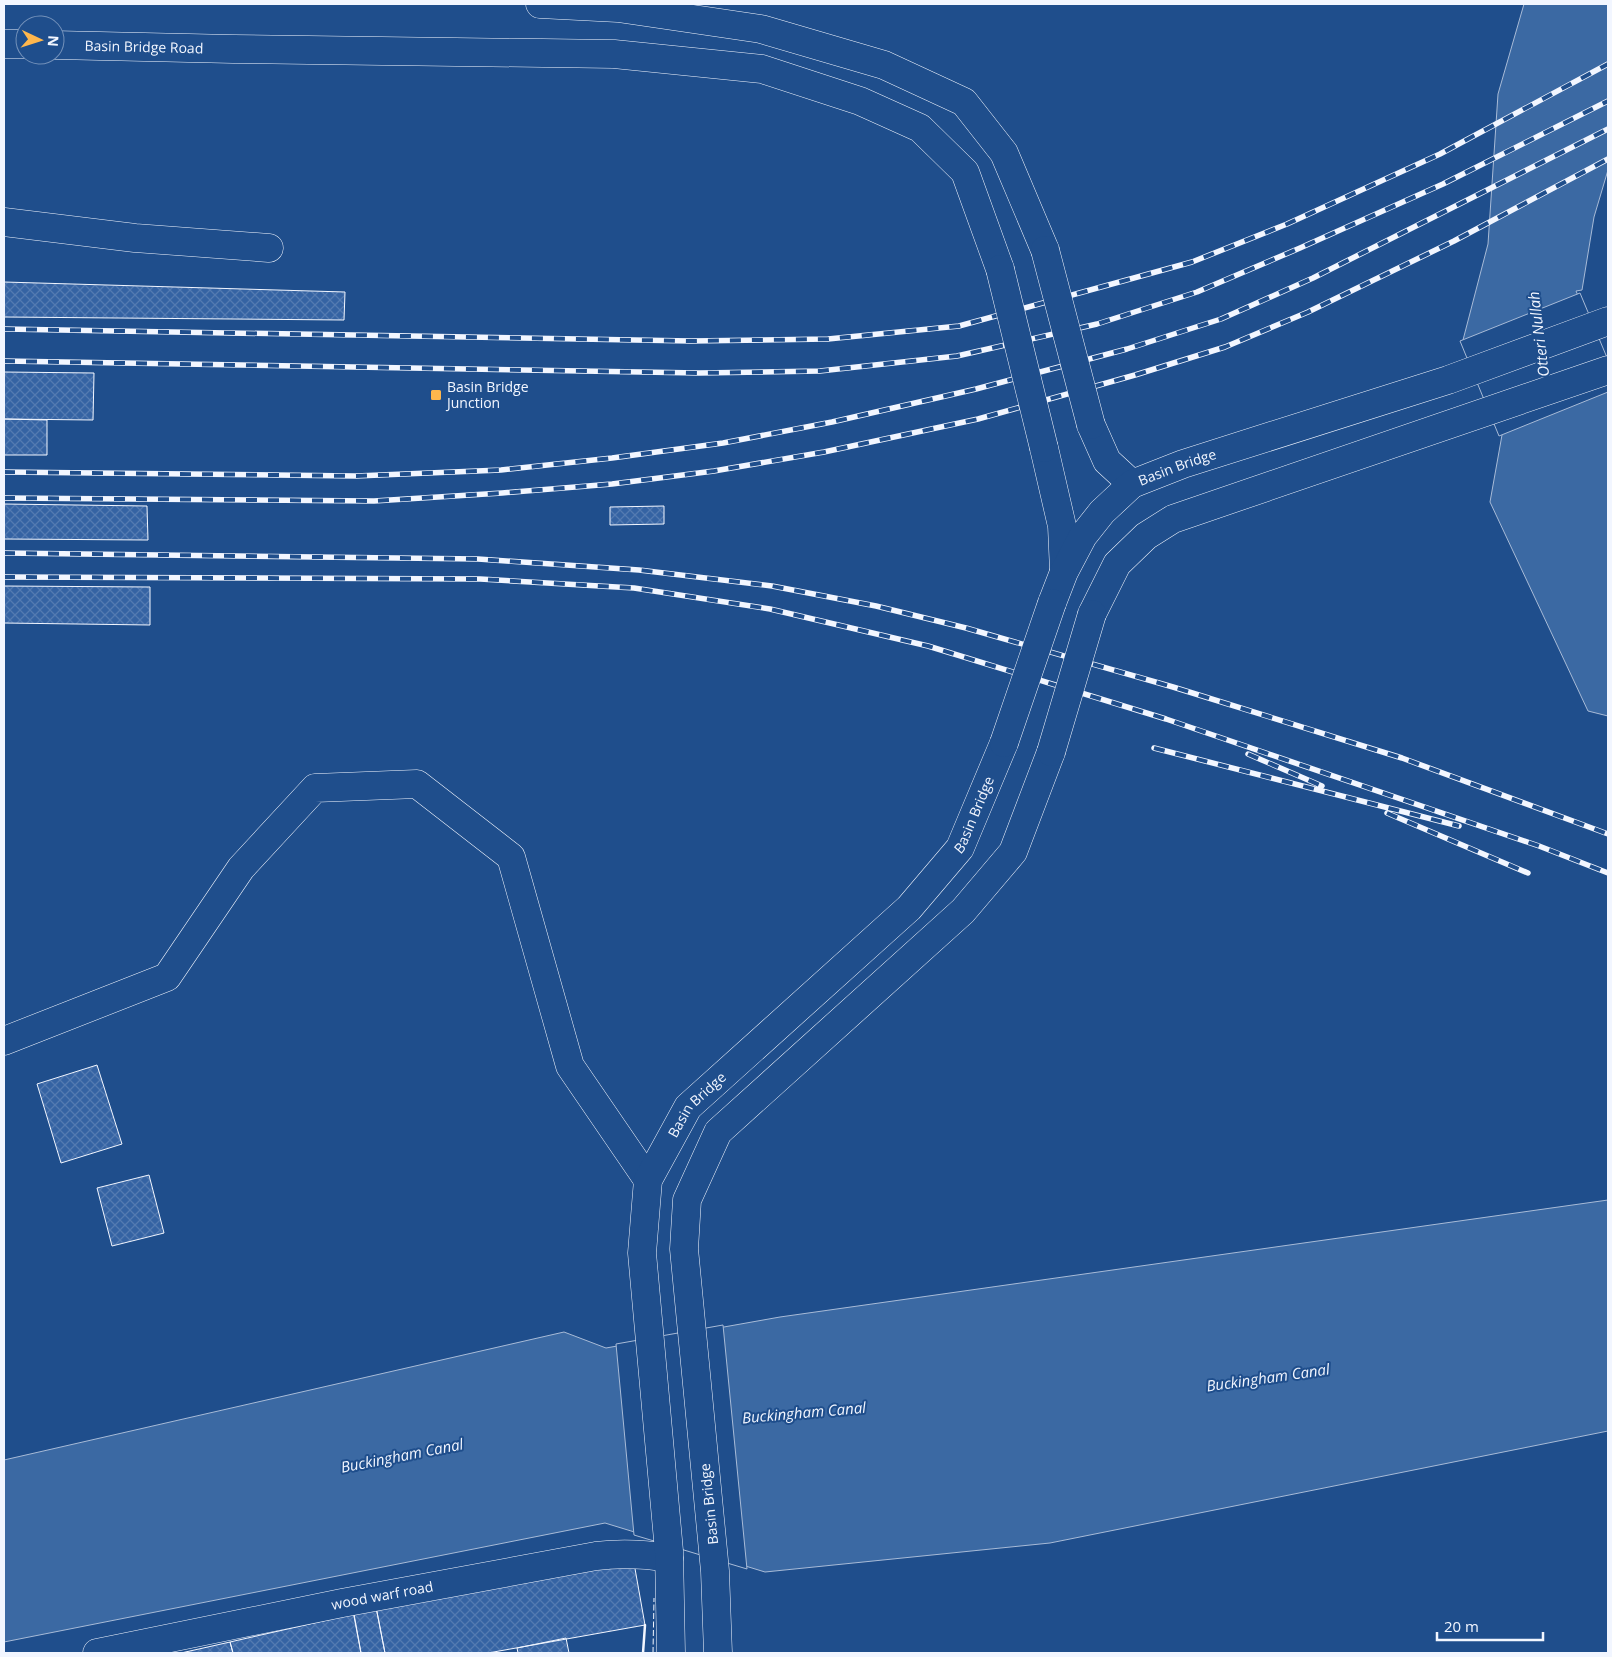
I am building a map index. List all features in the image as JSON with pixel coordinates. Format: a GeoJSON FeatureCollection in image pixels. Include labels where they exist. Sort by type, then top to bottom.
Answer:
{"type":"FeatureCollection","features":[{"type":"Feature","properties":{"kind":"main road"},"geometry":{"type":"LineString","coordinates":[[540,4],[618,8],[760,30],[884,65],[964,102],[1004,153],[1045,250],[1091,425],[1107,461],[1132,484]]}},
{"type":"Feature","properties":{"kind":"main road","name":"Basin Bridge Road"},"geometry":{"type":"LineString","coordinates":[[65,45],[614,54],[762,69],[860,101],[920,128],[965,172],[1000,269],[1062,526],[1064,572]]}},
{"type":"Feature","properties":{"kind":"main road"},"geometry":{"type":"LineString","coordinates":[[4,222],[136,238],[270,248]]}},
{"type":"Feature","properties":{"kind":"main road","name":"Basin Bridge"},"geometry":{"type":"LineString","coordinates":[[669,1555],[642,1253],[648,1180],[688,1107],[910,908],[960,848],[1004,743],[1064,572],[1083,536],[1102,512],[1132,484],[1183,464],[1448,380],[1605,322]]}},
{"type":"Feature","properties":{"kind":"main road","name":"Basin Bridge"},"geometry":{"type":"LineString","coordinates":[[718,1653],[715,1571],[684,1249],[687,1200],[718,1132],[963,911],[1013,852],[1051,752],[1092,614],[1117,564],[1146,536],[1173,519],[1467,420],[1608,370]]}},
{"type":"Feature","properties":{"kind":"main road"},"geometry":{"type":"LineString","coordinates":[[4,1041],[167,977],[241,868],[315,788],[417,784],[511,857],[570,1066],[648,1180]]}},
{"type":"Feature","properties":{"kind":"main road","name":"wood warf road"},"geometry":{"type":"LineString","coordinates":[[97,1653],[342,1603],[596,1556],[618,1554],[669,1555]]}},
{"type":"Feature","properties":{"kind":"main road"},"geometry":{"type":"LineString","coordinates":[[669,1555],[671,1653]]}},
{"type":"Feature","properties":{"kind":"water","name":"Otteri Nullah"},"geometry":{"type":"Polygon","coordinates":[[[1524,4],[1608,4],[1608,170],[1594,217],[1582,290],[1576,291],[1608,366],[1608,716],[1588,711],[1490,502],[1502,435],[1463,340],[1488,244],[1498,94],[1524,4]]]}},
{"type":"Feature","properties":{"kind":"water","name":"Buckingham Canal"},"geometry":{"type":"Polygon","coordinates":[[[1608,1200],[1608,1431],[1050,1543],[765,1572],[605,1523],[4,1642],[4,1460],[564,1332],[606,1348],[780,1317],[1608,1200]]]}},
{"type":"Feature","properties":{"kind":"pier"},"geometry":{"type":"Polygon","coordinates":[[[1580,293],[1608,360],[1608,392],[1499,436],[1460,341],[1580,293]]]}},
{"type":"Feature","properties":{"kind":"pier"},"geometry":{"type":"Polygon","coordinates":[[[723,1325],[747,1569],[634,1535],[616,1344],[723,1325]]]}},
{"type":"Feature","properties":{"kind":"building"},"geometry":{"type":"Polygon","coordinates":[[[4,282],[345,292],[344,320],[4,317],[4,282]]]}},
{"type":"Feature","properties":{"kind":"building"},"geometry":{"type":"Polygon","coordinates":[[[4,372],[94,373],[93,420],[4,419],[4,372]]]}},
{"type":"Feature","properties":{"kind":"building"},"geometry":{"type":"Polygon","coordinates":[[[4,419],[47,420],[47,455],[4,455],[4,419]]]}},
{"type":"Feature","properties":{"kind":"building"},"geometry":{"type":"Polygon","coordinates":[[[4,504],[147,506],[148,540],[4,539],[4,504]]]}},
{"type":"Feature","properties":{"kind":"building"},"geometry":{"type":"Polygon","coordinates":[[[664,506],[664,524],[610,525],[610,507],[664,506]]]}},
{"type":"Feature","properties":{"kind":"building"},"geometry":{"type":"Polygon","coordinates":[[[4,586],[150,587],[150,625],[4,623],[4,586]]]}},
{"type":"Feature","properties":{"kind":"building"},"geometry":{"type":"Polygon","coordinates":[[[97,1065],[122,1144],[61,1163],[37,1084],[97,1065]]]}},
{"type":"Feature","properties":{"kind":"building"},"geometry":{"type":"Polygon","coordinates":[[[149,1175],[164,1233],[112,1246],[97,1188],[149,1175]]]}},
{"type":"Feature","properties":{"kind":"building"},"geometry":{"type":"Polygon","coordinates":[[[634,1563],[645,1625],[488,1653],[385,1653],[376,1607],[634,1563]]]}},
{"type":"Feature","properties":{"kind":"building"},"geometry":{"type":"Polygon","coordinates":[[[376,1607],[385,1653],[361,1653],[353,1611],[376,1607]]]}},
{"type":"Feature","properties":{"kind":"building"},"geometry":{"type":"Polygon","coordinates":[[[354,1614],[361,1653],[233,1653],[230,1642],[354,1614]]]}},
{"type":"Feature","properties":{"kind":"building"},"geometry":{"type":"Polygon","coordinates":[[[566,1638],[569,1653],[518,1653],[517,1648],[566,1638]]]}},
{"type":"Feature","properties":{"kind":"building"},"geometry":{"type":"Polygon","coordinates":[[[230,1642],[233,1653],[181,1653],[230,1642]]]}},
{"type":"Feature","properties":{"kind":"railway"},"geometry":{"type":"LineString","coordinates":[[4,329],[691,341],[828,339],[959,326],[1192,262],[1287,224],[1440,154],[1608,64]]}},
{"type":"Feature","properties":{"kind":"railway"},"geometry":{"type":"LineString","coordinates":[[4,361],[699,373],[820,371],[957,356],[1097,324],[1197,292],[1443,184],[1608,101]]}},
{"type":"Feature","properties":{"kind":"railway"},"geometry":{"type":"LineString","coordinates":[[4,472],[356,476],[501,470],[723,443],[832,422],[976,389],[1127,349],[1221,319],[1313,278],[1608,129]]}},
{"type":"Feature","properties":{"kind":"railway"},"geometry":{"type":"LineString","coordinates":[[4,498],[374,501],[612,484],[714,471],[824,452],[978,419],[1135,375],[1225,347],[1308,312],[1454,241],[1608,159]]}},
{"type":"Feature","properties":{"kind":"railway"},"geometry":{"type":"LineString","coordinates":[[4,553],[478,559],[639,570],[772,586],[876,606],[966,628],[1173,687],[1402,758],[1608,834]]}},
{"type":"Feature","properties":{"kind":"railway"},"geometry":{"type":"LineString","coordinates":[[4,577],[480,579],[634,588],[770,609],[928,646],[1166,719],[1539,846],[1608,873]]}},
{"type":"Feature","properties":{"kind":"railway"},"geometry":{"type":"LineString","coordinates":[[1154,748],[1459,826]]}},
{"type":"Feature","properties":{"kind":"railway"},"geometry":{"type":"LineString","coordinates":[[1248,754],[1322,786]]}},
{"type":"Feature","properties":{"kind":"railway"},"geometry":{"type":"LineString","coordinates":[[1387,813],[1528,873]]}},
{"type":"Feature","properties":{"kind":"fence"},"geometry":{"type":"LineString","coordinates":[[653,1653],[654,1598]]}},
{"type":"Feature","properties":{"kind":"wall"},"geometry":{"type":"LineString","coordinates":[[643,1653],[645,1625]]}},
{"type":"Feature","properties":{"kind":"place","name":"Basin Bridge Junction"},"geometry":{"type":"Point","coordinates":[436,395]}}]}
